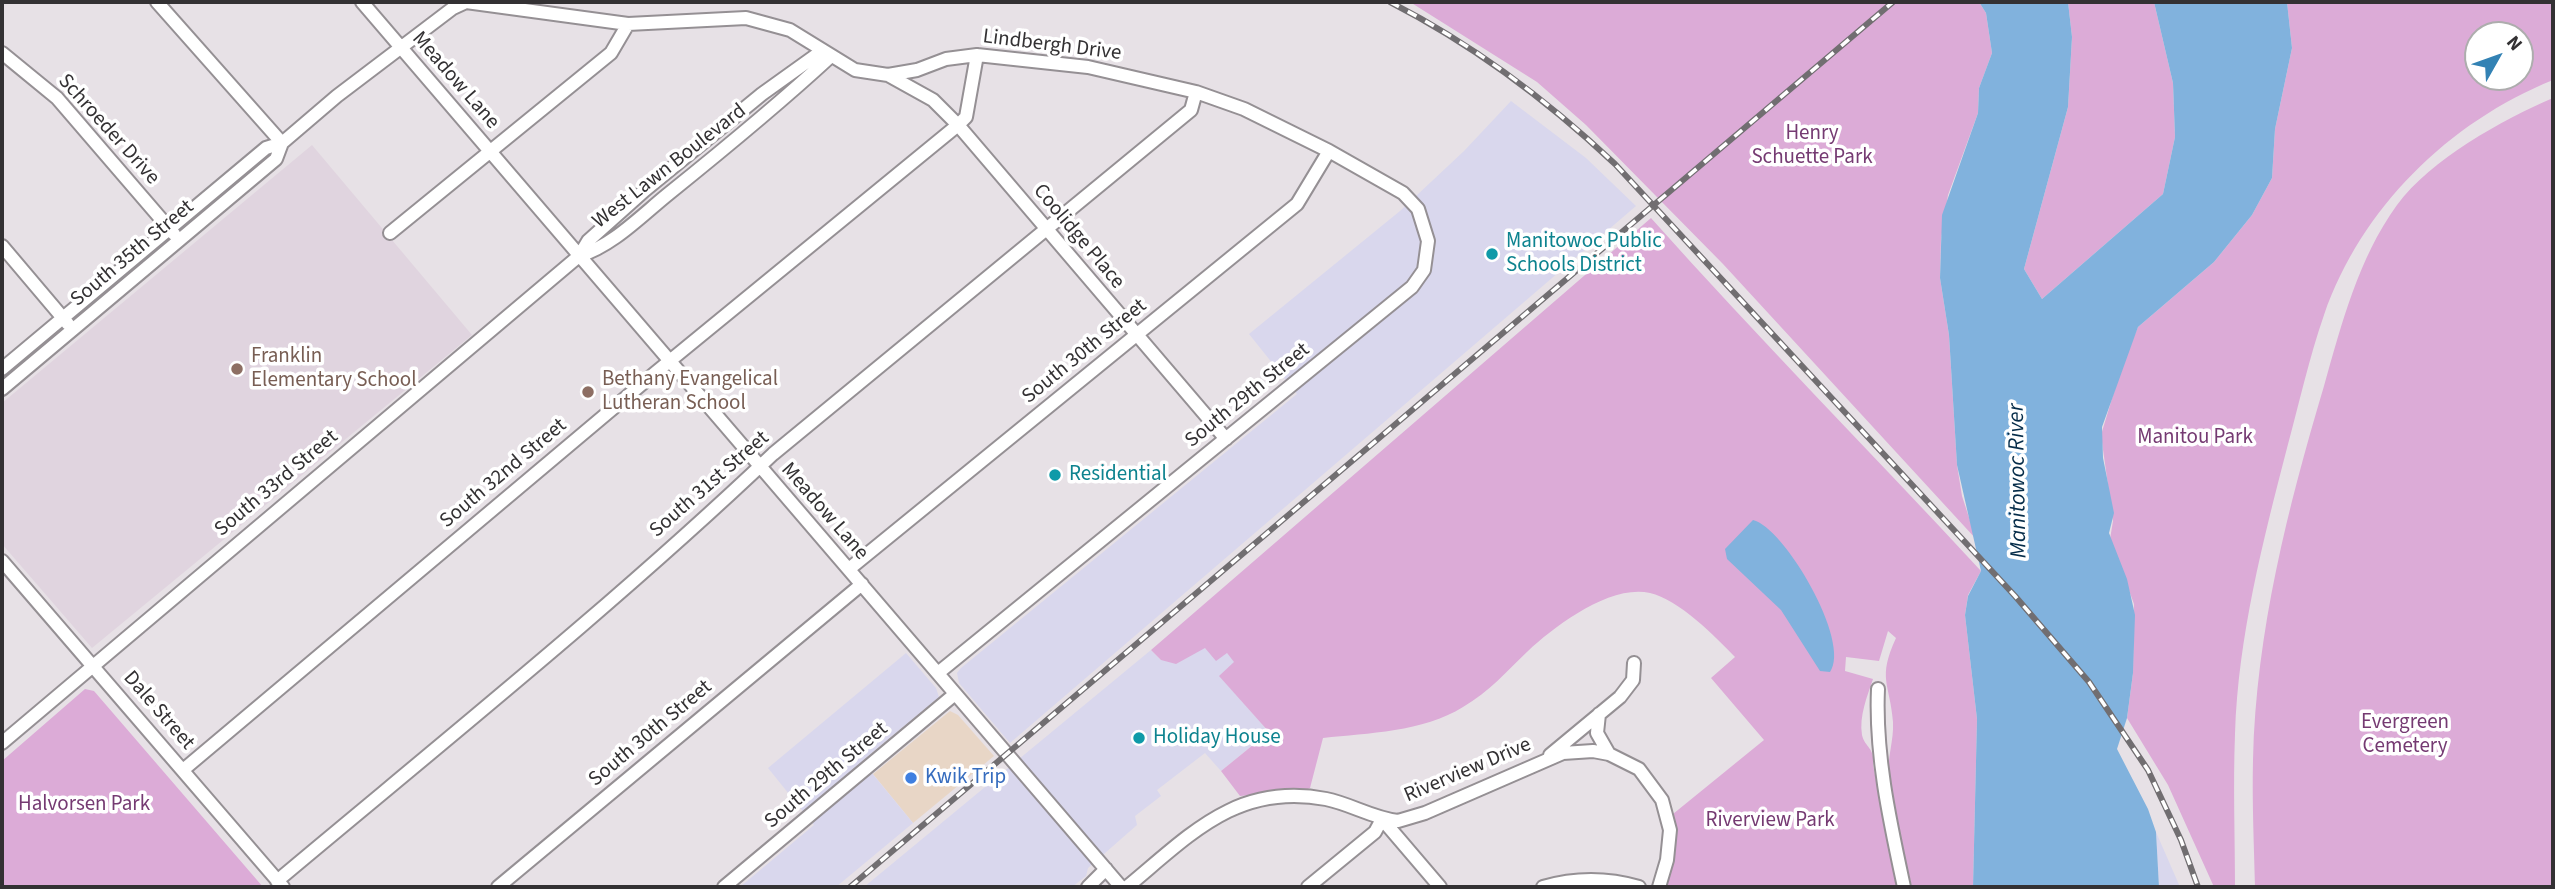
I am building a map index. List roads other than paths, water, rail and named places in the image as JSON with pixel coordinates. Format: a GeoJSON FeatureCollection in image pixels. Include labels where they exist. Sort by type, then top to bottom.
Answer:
{"type":"FeatureCollection","features":[{"type":"Feature","properties":{"kind":"street"},"geometry":{"type":"LineString","coordinates":[[158,2],[282,143]]}},
{"type":"Feature","properties":{"kind":"street","name":"Meadow Lane"},"geometry":{"type":"LineString","coordinates":[[362,2],[1121,887]]}},
{"type":"Feature","properties":{"kind":"street","name":"South 35th Street"},"geometry":{"type":"LineString","coordinates":[[2,369],[267,148],[282,143],[401,47],[453,8],[466,2]]}},
{"type":"Feature","properties":{"kind":"street","name":"Lindbergh Drive"},"geometry":{"type":"LineString","coordinates":[[466,2],[628,24],[746,18],[790,30],[855,69],[888,75],[917,70],[946,59],[977,55],[1088,67],[1196,92],[1244,109],[1329,150],[1403,194],[1418,209],[1428,241]]}},
{"type":"Feature","properties":{"kind":"street"},"geometry":{"type":"LineString","coordinates":[[390,233],[611,53],[628,24]]}},
{"type":"Feature","properties":{"kind":"street","name":"Schroeder Drive"},"geometry":{"type":"LineString","coordinates":[[2,53],[58,98],[179,240]]}},
{"type":"Feature","properties":{"kind":"street","name":"West Lawn Boulevard"},"geometry":{"type":"LineString","coordinates":[[579,256],[588,241],[645,190],[762,94],[827,53]]}},
{"type":"Feature","properties":{"kind":"street","name":"West Lawn Boulevard"},"geometry":{"type":"LineString","coordinates":[[579,256],[596,250],[776,108],[827,53]]}},
{"type":"Feature","properties":{"kind":"street","name":"South 32nd Street"},"geometry":{"type":"LineString","coordinates":[[183,770],[669,361],[958,125],[966,117],[977,55]]}},
{"type":"Feature","properties":{"kind":"street","name":"Coolidge Place"},"geometry":{"type":"LineString","coordinates":[[888,75],[933,100],[958,125],[1226,439]]}},
{"type":"Feature","properties":{"kind":"street","name":"South 31st Street"},"geometry":{"type":"LineString","coordinates":[[280,884],[601,609],[665,550],[748,481],[760,467],[1191,110],[1196,92]]}},
{"type":"Feature","properties":{"kind":"street","name":"South 35th Street"},"geometry":{"type":"LineString","coordinates":[[2,389],[276,159],[282,143]]}},
{"type":"Feature","properties":{"kind":"street","name":"South 30th Street"},"geometry":{"type":"LineString","coordinates":[[849,569],[1297,204],[1329,150]]}},
{"type":"Feature","properties":{"kind":"street","name":"South 29th Street"},"geometry":{"type":"LineString","coordinates":[[938,673],[1412,287],[1424,270],[1428,241]]}},
{"type":"Feature","properties":{"kind":"street"},"geometry":{"type":"LineString","coordinates":[[2,246],[72,330]]}},
{"type":"Feature","properties":{"kind":"street","name":"South 33rd Street"},"geometry":{"type":"LineString","coordinates":[[2,743],[579,256]]}},
{"type":"Feature","properties":{"kind":"street","name":"Dale Street"},"geometry":{"type":"LineString","coordinates":[[2,563],[280,884]]}},
{"type":"Feature","properties":{"kind":"street","name":"South 30th Street"},"geometry":{"type":"LineString","coordinates":[[498,887],[862,584]]}},
{"type":"Feature","properties":{"kind":"street"},"geometry":{"type":"LineString","coordinates":[[1543,760],[1620,697],[1633,680],[1634,663]]}},
{"type":"Feature","properties":{"kind":"street"},"geometry":{"type":"LineString","coordinates":[[1878,689],[1877,717],[1882,774],[1904,887]]}},
{"type":"Feature","properties":{"kind":"street","name":"South 29th Street"},"geometry":{"type":"LineString","coordinates":[[723,887],[955,694]]}},
{"type":"Feature","properties":{"kind":"street"},"geometry":{"type":"LineString","coordinates":[[1599,714],[1597,733],[1609,754]]}},
{"type":"Feature","properties":{"kind":"street","name":"Riverview Drive"},"geometry":{"type":"LineString","coordinates":[[1127,887],[1205,823],[1251,800],[1298,795],[1338,803],[1382,819],[1398,821],[1425,813],[1543,760],[1573,751],[1609,754],[1639,769],[1662,800],[1670,830],[1667,860],[1659,887]]}},
{"type":"Feature","properties":{"kind":"street"},"geometry":{"type":"LineString","coordinates":[[1308,887],[1375,832],[1382,819],[1440,887]]}},
{"type":"Feature","properties":{"kind":"street"},"geometry":{"type":"LineString","coordinates":[[1088,887],[1106,869]]}},
{"type":"Feature","properties":{"kind":"street"},"geometry":{"type":"LineString","coordinates":[[1543,887],[1562,881],[1617,880],[1639,887]]}},
{"type":"Feature","properties":{"kind":"water","name":"Manitowoc River"},"geometry":{"type":"Polygon","coordinates":[[[1979,2],[2068,2],[2072,37],[2068,107],[2024,269],[2042,299],[2163,194],[2175,137],[2173,83],[2154,2],[2287,2],[2292,48],[2275,129],[2272,178],[2252,215],[2214,262],[2138,327],[2102,427],[2103,458],[2114,513],[2109,533],[2127,579],[2135,615],[2133,673],[2127,718],[2117,749],[2148,809],[2156,832],[2159,887],[1973,887],[1977,719],[1965,615],[1968,596],[1981,571],[1957,465],[1949,335],[1940,278],[1942,215],[1978,113],[1979,88],[1992,53],[1986,13],[1979,2]]]}},
{"type":"Feature","properties":{"kind":"water"},"geometry":{"type":"Polygon","coordinates":[[[1753,520],[1766,527],[1781,542],[1811,587],[1832,637],[1834,657],[1830,672],[1820,671],[1781,610],[1727,559],[1725,549],[1753,520]]]}},
{"type":"Feature","properties":{"kind":"railway"},"geometry":{"type":"LineString","coordinates":[[1390,2],[1451,36],[1508,75],[1563,117],[1615,164],[2015,596],[2089,682],[2148,770],[2181,840],[2198,887]]}},
{"type":"Feature","properties":{"kind":"railway"},"geometry":{"type":"LineString","coordinates":[[850,887],[1893,2]]}},
{"type":"Feature","properties":{"kind":"place","name":"Manitowoc Public Schools District"},"geometry":{"type":"Point","coordinates":[1492,254]}},
{"type":"Feature","properties":{"kind":"place","name":"Franklin Elementary School"},"geometry":{"type":"Point","coordinates":[237,369]}},
{"type":"Feature","properties":{"kind":"place","name":"Bethany Evangelical Lutheran School"},"geometry":{"type":"Point","coordinates":[588,392]}},
{"type":"Feature","properties":{"kind":"place","name":"Residential"},"geometry":{"type":"Point","coordinates":[1055,475]}},
{"type":"Feature","properties":{"kind":"place","name":"Holiday House"},"geometry":{"type":"Point","coordinates":[1139,738]}},
{"type":"Feature","properties":{"kind":"place","name":"Kwik Trip"},"geometry":{"type":"Point","coordinates":[911,778]}},
{"type":"Feature","properties":{"kind":"park label","name":"Henry Schuette Park"},"geometry":{"type":"Point","coordinates":[1812,146]}},
{"type":"Feature","properties":{"kind":"park label","name":"Manitou Park"},"geometry":{"type":"Point","coordinates":[2195,438]}},
{"type":"Feature","properties":{"kind":"park label","name":"Evergreen Cemetery"},"geometry":{"type":"Point","coordinates":[2405,735]}},
{"type":"Feature","properties":{"kind":"park label","name":"Halvorsen Park"},"geometry":{"type":"Point","coordinates":[84,805]}},
{"type":"Feature","properties":{"kind":"park label","name":"Riverview Park"},"geometry":{"type":"Point","coordinates":[1770,821]}}]}
